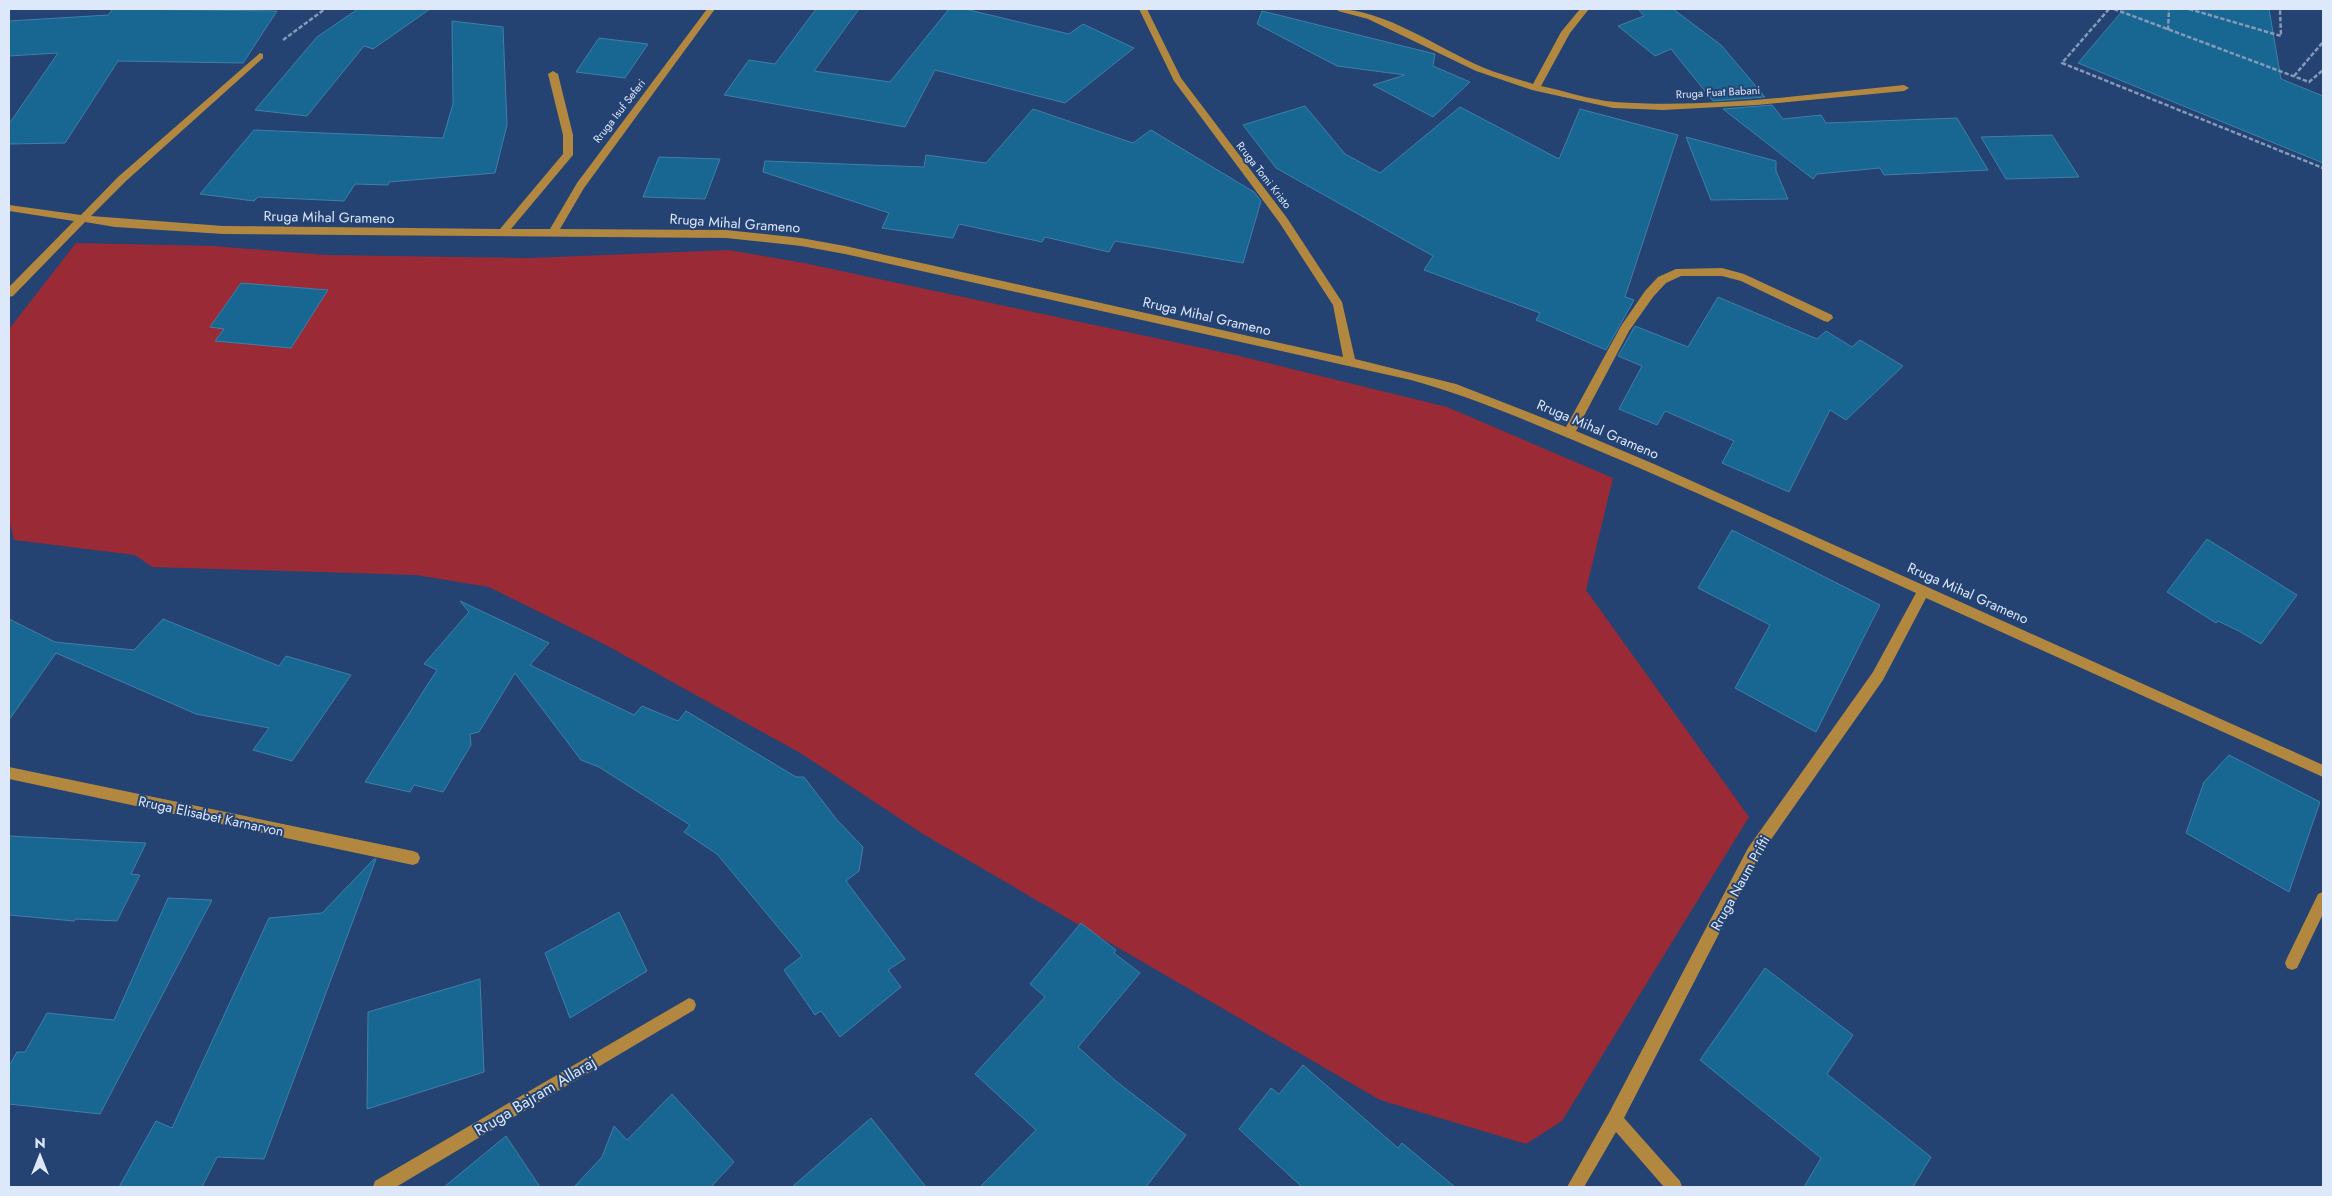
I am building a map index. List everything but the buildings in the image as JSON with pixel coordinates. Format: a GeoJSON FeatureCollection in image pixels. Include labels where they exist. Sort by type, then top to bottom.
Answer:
{"type":"FeatureCollection","features":[{"type":"Feature","properties":{"kind":"street","name":"Rruga Isuf Seferi"},"geometry":{"type":"LineString","coordinates":[[553,233],[563,211],[600,156],[634,115],[711,9]]}},
{"type":"Feature","properties":{"kind":"street","name":"Rruga Tomi Kristo"},"geometry":{"type":"LineString","coordinates":[[1143,9],[1177,79],[1283,220],[1338,304],[1350,362]]}},
{"type":"Feature","properties":{"kind":"street","name":"Rruga Fuat Babani"},"geometry":{"type":"LineString","coordinates":[[1341,9],[1371,17],[1479,69],[1534,88],[1613,105],[1663,107],[1757,102],[1904,88]]}},
{"type":"Feature","properties":{"kind":"street"},"geometry":{"type":"LineString","coordinates":[[1534,88],[1566,32],[1585,9]]}},
{"type":"Feature","properties":{"kind":"street"},"geometry":{"type":"LineString","coordinates":[[9,293],[122,178],[260,56]]}},
{"type":"Feature","properties":{"kind":"street"},"geometry":{"type":"LineString","coordinates":[[502,233],[568,155],[568,135],[553,74]]}},
{"type":"Feature","properties":{"kind":"street","name":"Rruga Mihal Grameno"},"geometry":{"type":"LineString","coordinates":[[9,208],[115,223],[223,230],[726,234],[801,242],[1350,362],[1452,387],[1569,433],[1924,590],[2323,771]]}},
{"type":"Feature","properties":{"kind":"street"},"geometry":{"type":"LineString","coordinates":[[1569,433],[1625,329],[1649,294],[1662,280],[1680,272],[1722,272],[1744,278],[1828,318]]}},
{"type":"Feature","properties":{"kind":"street","name":"Rruga Naum Prifti"},"geometry":{"type":"LineString","coordinates":[[1575,1187],[1615,1119],[1754,852],[1878,676],[1924,590]]}},
{"type":"Feature","properties":{"kind":"street","name":"Rruga Elisabet Karnarvon"},"geometry":{"type":"LineString","coordinates":[[9,773],[413,858]]}},
{"type":"Feature","properties":{"kind":"street"},"geometry":{"type":"LineString","coordinates":[[2292,963],[2323,898]]}},
{"type":"Feature","properties":{"kind":"street","name":"Rruga Bajram Allaraj"},"geometry":{"type":"LineString","coordinates":[[381,1187],[689,1005]]}},
{"type":"Feature","properties":{"kind":"street"},"geometry":{"type":"LineString","coordinates":[[1615,1119],[1674,1187]]}},
{"type":"Feature","properties":{"kind":"path"},"geometry":{"type":"LineString","coordinates":[[260,56],[325,9]]}},
{"type":"Feature","properties":{"kind":"path"},"geometry":{"type":"LineString","coordinates":[[2109,9],[2062,63],[2323,168]]}},
{"type":"Feature","properties":{"kind":"path"},"geometry":{"type":"LineString","coordinates":[[2114,9],[2309,82],[2323,70]]}},
{"type":"Feature","properties":{"kind":"path"},"geometry":{"type":"LineString","coordinates":[[2168,30],[2169,9]]}},
{"type":"Feature","properties":{"kind":"path"},"geometry":{"type":"LineString","coordinates":[[2188,9],[2282,36],[2280,9]]}},
{"type":"Feature","properties":{"kind":"path"},"geometry":{"type":"LineString","coordinates":[[2294,76],[2323,42]]}},
{"type":"Feature","properties":{"kind":"shaded area"},"geometry":{"type":"Polygon","coordinates":[[[76,243],[213,246],[326,255],[531,258],[729,250],[804,263],[1235,355],[1447,407],[1613,478],[1586,590],[1749,817],[1562,1121],[1526,1144],[1380,1100],[923,834],[802,754],[604,644],[489,587],[416,575],[152,567],[135,555],[14,540],[9,519],[9,329],[76,243]]]}}]}
